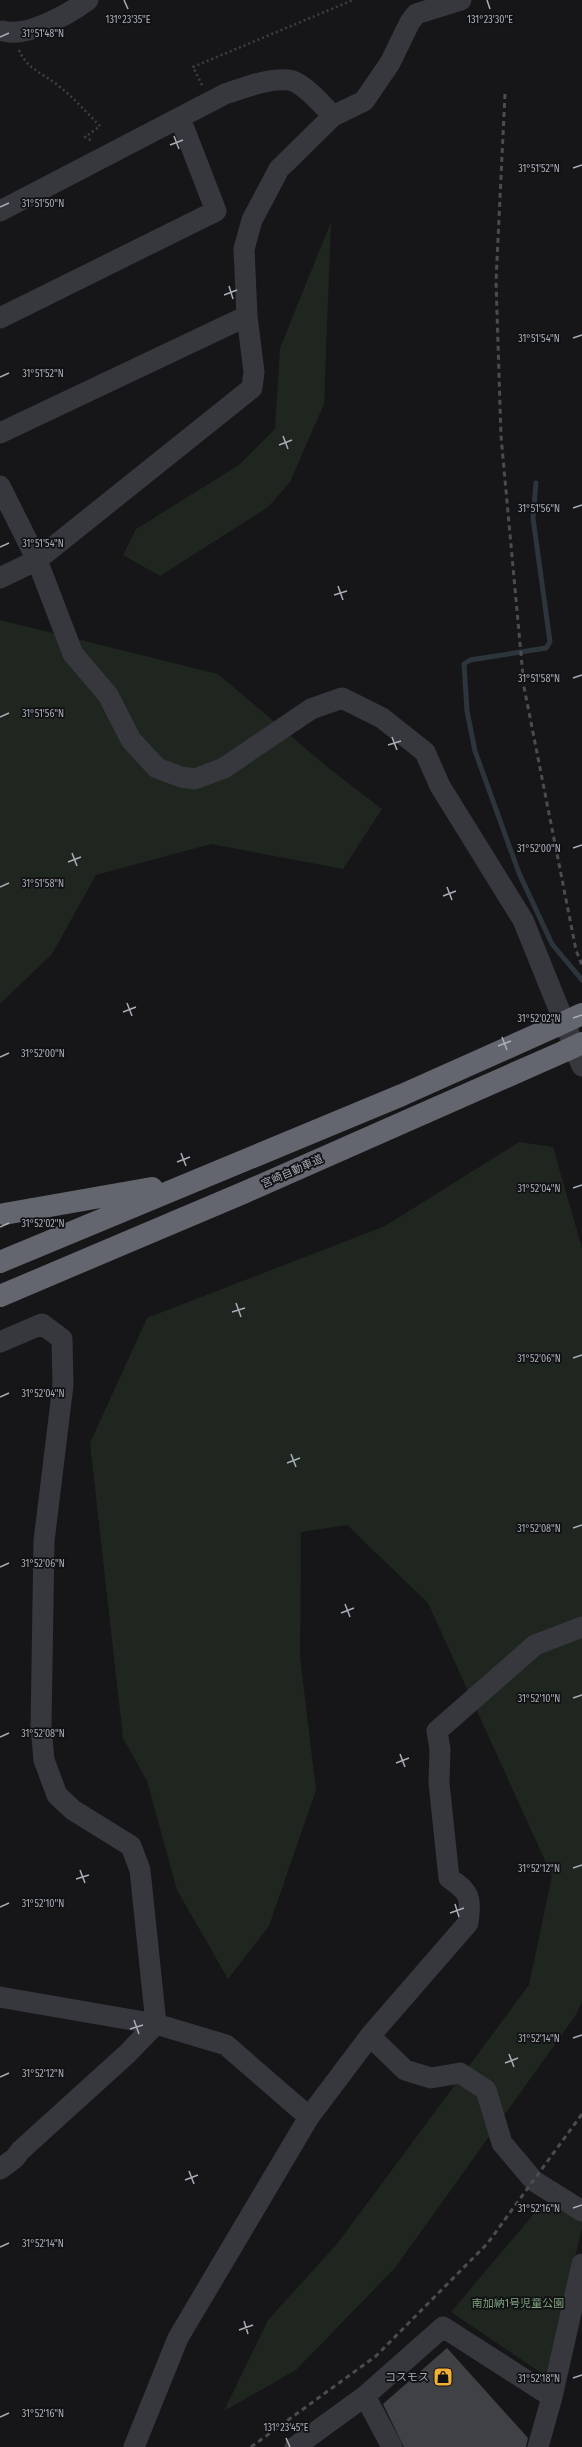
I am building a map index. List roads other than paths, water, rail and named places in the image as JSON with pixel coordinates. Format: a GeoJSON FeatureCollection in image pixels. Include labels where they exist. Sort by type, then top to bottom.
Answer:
{"type":"FeatureCollection","features":[{"type":"Feature","properties":{"kind":"highway"},"geometry":{"type":"LineString","coordinates":[[0,1262],[402,1095],[582,1014]]}},
{"type":"Feature","properties":{"kind":"highway","name":"宮崎自動車道"},"geometry":{"type":"LineString","coordinates":[[0,1296],[236,1196],[573,1047]]}},
{"type":"Feature","properties":{"kind":"highway"},"geometry":{"type":"LineString","coordinates":[[4,1214],[190,1182]]}},
{"type":"Feature","properties":{"kind":"street"},"geometry":{"type":"LineString","coordinates":[[4,32],[70,14],[88,0]]}},
{"type":"Feature","properties":{"kind":"street"},"geometry":{"type":"LineString","coordinates":[[0,578],[37,560],[252,388],[254,372],[247,316],[244,249],[252,220],[279,169],[333,116],[364,101],[390,63],[410,22],[416,14],[461,0]]}},
{"type":"Feature","properties":{"kind":"street"},"geometry":{"type":"LineString","coordinates":[[0,211],[225,94],[257,84],[289,80],[307,90],[333,116]]}},
{"type":"Feature","properties":{"kind":"street"},"geometry":{"type":"LineString","coordinates":[[0,318],[216,212],[180,118]]}},
{"type":"Feature","properties":{"kind":"street"},"geometry":{"type":"LineString","coordinates":[[0,433],[247,316]]}},
{"type":"Feature","properties":{"kind":"street"},"geometry":{"type":"LineString","coordinates":[[0,486],[37,560],[73,654],[108,695],[131,740],[157,768],[181,777],[195,779],[224,768],[312,709],[342,698],[382,718],[425,752],[440,786],[523,920],[582,1066]]}},
{"type":"Feature","properties":{"kind":"street"},"geometry":{"type":"LineString","coordinates":[[0,1342],[42,1324],[62,1339],[63,1384],[44,1541],[41,1727],[44,1760],[57,1795],[73,1810],[131,1846],[140,1870],[156,2024],[127,2054],[20,2151],[15,2158],[0,2169]]}},
{"type":"Feature","properties":{"kind":"street"},"geometry":{"type":"LineString","coordinates":[[134,2447],[178,2338],[309,2117],[370,2036],[468,1923],[470,1902],[465,1889],[449,1878],[439,1783],[440,1749],[437,1731],[535,1645],[582,1627]]}},
{"type":"Feature","properties":{"kind":"street"},"geometry":{"type":"LineString","coordinates":[[0,1997],[156,2024],[226,2045],[309,2117]]}},
{"type":"Feature","properties":{"kind":"street"},"geometry":{"type":"LineString","coordinates":[[370,2036],[405,2070],[431,2078],[460,2073],[486,2090],[502,2143],[534,2181],[582,2211]]}},
{"type":"Feature","properties":{"kind":"street"},"geometry":{"type":"LineString","coordinates":[[538,2447],[552,2397],[582,2264]]}},
{"type":"Feature","properties":{"kind":"street"},"geometry":{"type":"LineString","coordinates":[[295,2447],[365,2396],[443,2327],[552,2397]]}},
{"type":"Feature","properties":{"kind":"street"},"geometry":{"type":"LineString","coordinates":[[365,2396],[392,2447]]}},
{"type":"Feature","properties":{"kind":"waterway"},"geometry":{"type":"LineString","coordinates":[[536,483],[533,518],[550,642],[546,648],[470,660],[464,664],[467,711],[475,751],[519,873],[552,944],[582,980]]}},
{"type":"Feature","properties":{"kind":"railway"},"geometry":{"type":"LineString","coordinates":[[505,94],[496,281],[501,436],[524,687],[576,950],[582,965]]}},
{"type":"Feature","properties":{"kind":"railway"},"geometry":{"type":"LineString","coordinates":[[251,2447],[376,2356],[487,2244],[582,2114]]}},
{"type":"Feature","properties":{"kind":"place","name":"コスモス"},"geometry":{"type":"Point","coordinates":[443,2377]}},
{"type":"Feature","properties":{"kind":"park label","name":"南加納1号児童公園"},"geometry":{"type":"Point","coordinates":[518,2303]}}]}
